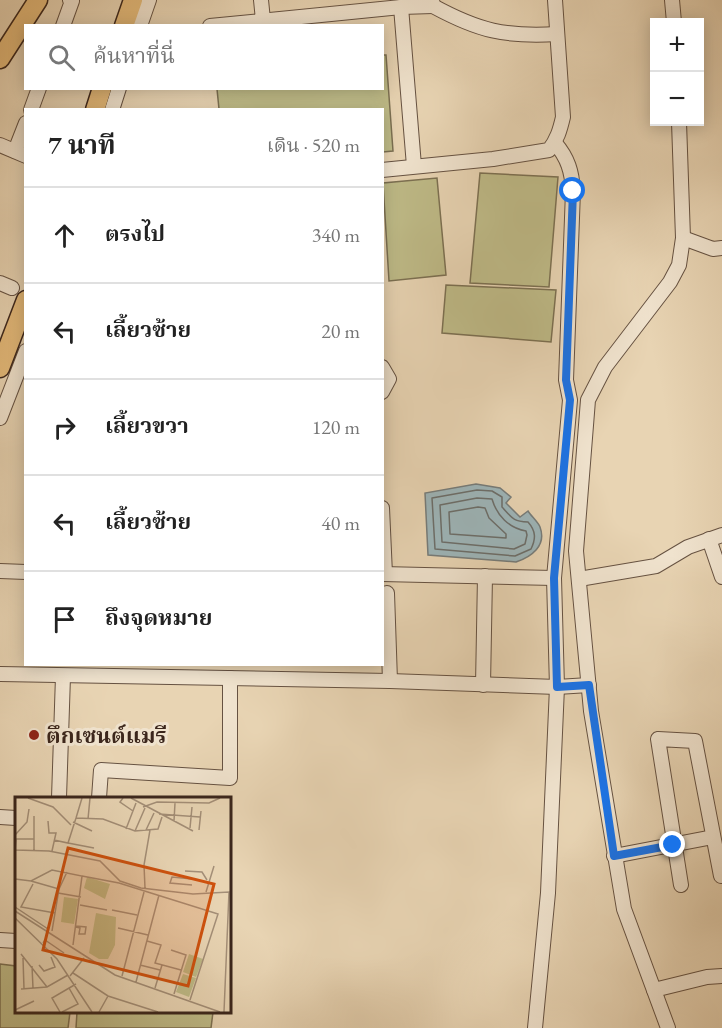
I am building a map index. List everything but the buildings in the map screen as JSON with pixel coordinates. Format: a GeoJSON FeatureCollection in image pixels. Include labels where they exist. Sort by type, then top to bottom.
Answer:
{"type":"FeatureCollection","features":[{"type":"Feature","properties":{"kind":"main road"},"geometry":{"type":"LineString","coordinates":[[0,59],[38,0]]}},
{"type":"Feature","properties":{"kind":"main road"},"geometry":{"type":"LineString","coordinates":[[125,24],[134,0]]}},
{"type":"Feature","properties":{"kind":"main road"},"geometry":{"type":"LineString","coordinates":[[96,108],[101,90]]}},
{"type":"Feature","properties":{"kind":"main road"},"geometry":{"type":"LineString","coordinates":[[0,368],[13,290]]}},
{"type":"Feature","properties":{"kind":"street"},"geometry":{"type":"LineString","coordinates":[[64,24],[72,1],[70,0]]}},
{"type":"Feature","properties":{"kind":"street"},"geometry":{"type":"LineString","coordinates":[[141,24],[149,0]]}},
{"type":"Feature","properties":{"kind":"street"},"geometry":{"type":"LineString","coordinates":[[261,0],[263,20]]}},
{"type":"Feature","properties":{"kind":"street"},"geometry":{"type":"LineString","coordinates":[[384,170],[549,150],[555,143],[563,117],[555,0]]}},
{"type":"Feature","properties":{"kind":"street"},"geometry":{"type":"LineString","coordinates":[[672,0],[674,18]]}},
{"type":"Feature","properties":{"kind":"street"},"geometry":{"type":"LineString","coordinates":[[228,24],[433,3],[453,17],[496,33],[524,36],[557,34]]}},
{"type":"Feature","properties":{"kind":"street"},"geometry":{"type":"LineString","coordinates":[[401,7],[414,166]]}},
{"type":"Feature","properties":{"kind":"street"},"geometry":{"type":"LineString","coordinates":[[32,108],[38,90]]}},
{"type":"Feature","properties":{"kind":"street"},"geometry":{"type":"LineString","coordinates":[[113,108],[118,90]]}},
{"type":"Feature","properties":{"kind":"street"},"geometry":{"type":"LineString","coordinates":[[668,1028],[624,909],[589,685],[576,550],[588,400],[605,367],[670,282],[679,265],[683,238],[679,126]]}},
{"type":"Feature","properties":{"kind":"street"},"geometry":{"type":"LineString","coordinates":[[0,145],[20,153],[24,133]]}},
{"type":"Feature","properties":{"kind":"street"},"geometry":{"type":"LineString","coordinates":[[535,1028],[548,893],[557,687],[554,578],[570,400],[566,380],[573,191],[569,164],[555,143]]}},
{"type":"Feature","properties":{"kind":"street"},"geometry":{"type":"LineString","coordinates":[[683,238],[713,249],[722,248]]}},
{"type":"Feature","properties":{"kind":"street"},"geometry":{"type":"LineString","coordinates":[[0,418],[24,356]]}},
{"type":"Feature","properties":{"kind":"street"},"geometry":{"type":"LineString","coordinates":[[384,370],[389,379],[384,388]]}},
{"type":"Feature","properties":{"kind":"street"},"geometry":{"type":"LineString","coordinates":[[579,579],[656,566],[687,547],[716,537],[722,577]]}},
{"type":"Feature","properties":{"kind":"street"},"geometry":{"type":"LineString","coordinates":[[0,571],[24,572]]}},
{"type":"Feature","properties":{"kind":"street"},"geometry":{"type":"LineString","coordinates":[[384,574],[554,578]]}},
{"type":"Feature","properties":{"kind":"street"},"geometry":{"type":"LineString","coordinates":[[483,685],[485,576]]}},
{"type":"Feature","properties":{"kind":"street"},"geometry":{"type":"LineString","coordinates":[[387,593],[390,681]]}},
{"type":"Feature","properties":{"kind":"street"},"geometry":{"type":"LineString","coordinates":[[270,679],[271,666]]}},
{"type":"Feature","properties":{"kind":"street"},"geometry":{"type":"LineString","coordinates":[[0,674],[62,672],[557,687],[589,685]]}},
{"type":"Feature","properties":{"kind":"street"},"geometry":{"type":"LineString","coordinates":[[59,797],[62,672]]}},
{"type":"Feature","properties":{"kind":"street"},"geometry":{"type":"LineString","coordinates":[[99,797],[101,770],[230,778],[230,678]]}},
{"type":"Feature","properties":{"kind":"street"},"geometry":{"type":"LineString","coordinates":[[681,885],[658,739],[695,741],[721,876]]}},
{"type":"Feature","properties":{"kind":"street"},"geometry":{"type":"LineString","coordinates":[[0,817],[15,818]]}},
{"type":"Feature","properties":{"kind":"street"},"geometry":{"type":"LineString","coordinates":[[614,856],[713,837]]}},
{"type":"Feature","properties":{"kind":"street"},"geometry":{"type":"LineString","coordinates":[[0,940],[15,941]]}},
{"type":"Feature","properties":{"kind":"street"},"geometry":{"type":"LineString","coordinates":[[654,990],[707,976],[722,976]]}},
{"type":"Feature","properties":{"kind":"shaded area"},"geometry":{"type":"Polygon","coordinates":[[[384,55],[386,55],[393,151],[384,152],[384,108],[219,108],[217,90],[384,90],[384,55]]]}},
{"type":"Feature","properties":{"kind":"shaded area"},"geometry":{"type":"Polygon","coordinates":[[[480,173],[558,177],[549,287],[470,283],[480,173]]]}},
{"type":"Feature","properties":{"kind":"shaded area"},"geometry":{"type":"Polygon","coordinates":[[[437,178],[446,275],[389,281],[384,183],[437,178]]]}},
{"type":"Feature","properties":{"kind":"shaded area"},"geometry":{"type":"Polygon","coordinates":[[[446,285],[556,290],[551,342],[442,333],[446,285]]]}},
{"type":"Feature","properties":{"kind":"shaded area"},"geometry":{"type":"Polygon","coordinates":[[[0,964],[15,966],[15,1013],[70,1013],[68,1028],[0,1028],[0,964]]]}},
{"type":"Feature","properties":{"kind":"shaded area"},"geometry":{"type":"Polygon","coordinates":[[[77,1013],[213,1013],[211,1028],[76,1028],[77,1013]]]}},
{"type":"Feature","properties":{"kind":"water"},"geometry":{"type":"Polygon","coordinates":[[[476,484],[500,488],[511,497],[506,503],[520,517],[528,511],[536,521],[542,534],[539,545],[532,554],[516,562],[428,555],[425,493],[476,484]]]}},
{"type":"Feature","properties":{"kind":"place","name":"ตึกเซนต์แมรี"},"geometry":{"type":"Point","coordinates":[34,735]}},
{"type":"Feature","properties":{"kind":"route"},"geometry":{"type":"LineString","coordinates":[[573,191],[566,380],[570,400],[554,578],[557,687],[589,685],[614,856],[673,845]]}}]}
